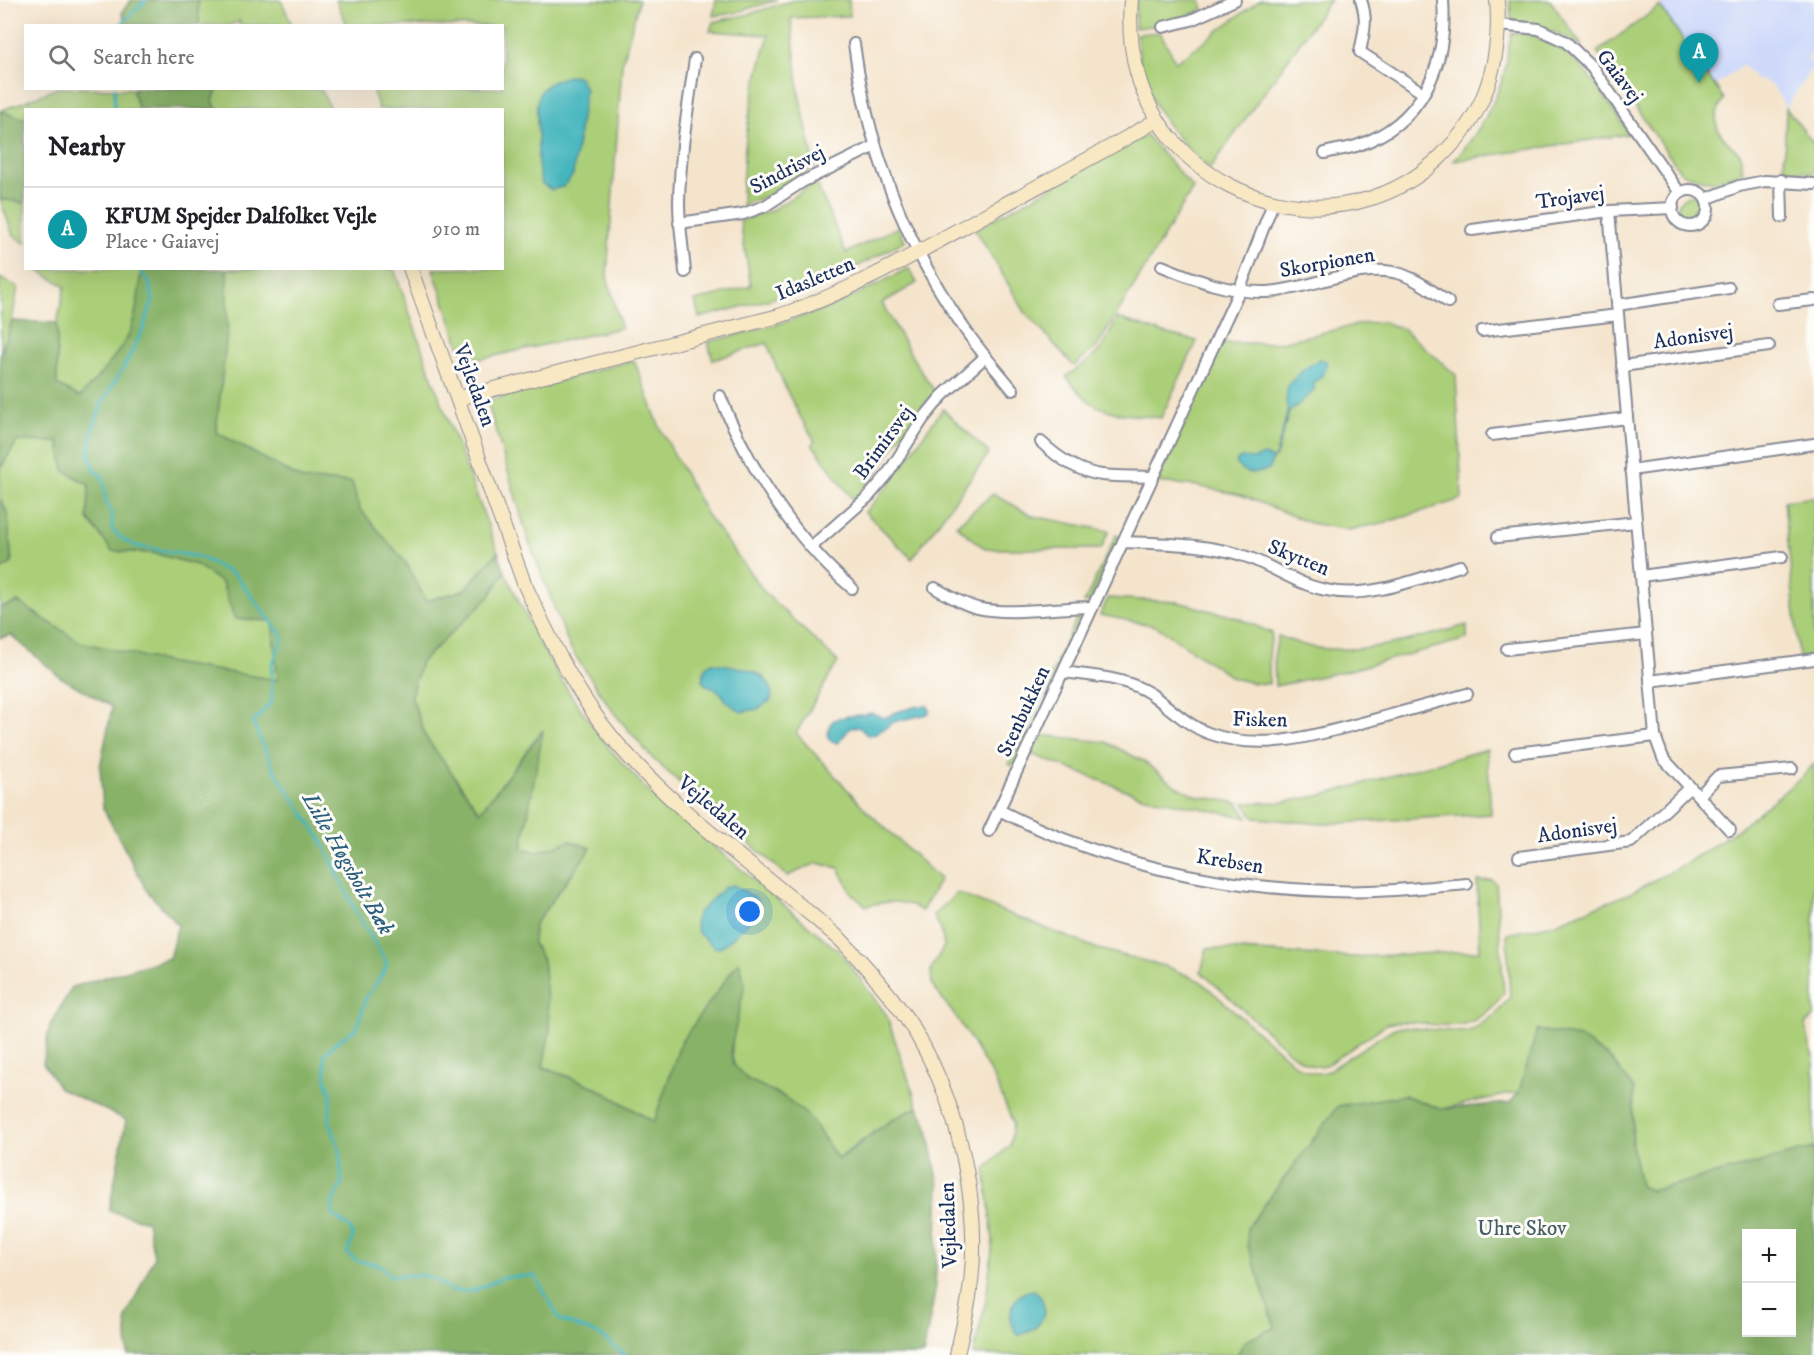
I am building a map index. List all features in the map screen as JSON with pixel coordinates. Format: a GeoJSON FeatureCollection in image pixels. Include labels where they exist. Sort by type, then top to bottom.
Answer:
{"type":"FeatureCollection","features":[{"type":"Feature","properties":{"kind":"street"},"geometry":{"type":"LineString","coordinates":[[1131,0],[1130,32],[1134,62],[1143,92],[1157,120],[1181,150],[1211,176],[1238,191],[1273,203],[1300,207],[1328,207],[1355,203],[1381,195],[1424,171],[1455,142],[1480,104],[1490,78],[1497,52],[1499,24],[1497,0]]}},
{"type":"Feature","properties":{"kind":"street"},"geometry":{"type":"LineString","coordinates":[[1163,27],[1191,20],[1235,0]]}},
{"type":"Feature","properties":{"kind":"street"},"geometry":{"type":"LineString","coordinates":[[1361,0],[1366,28],[1360,52],[1423,93]]}},
{"type":"Feature","properties":{"kind":"street"},"geometry":{"type":"LineString","coordinates":[[1325,153],[1355,147],[1373,139],[1393,127],[1415,105],[1431,82],[1438,64],[1444,38],[1443,0]]}},
{"type":"Feature","properties":{"kind":"street","name":"Gaiavej"},"geometry":{"type":"LineString","coordinates":[[1499,24],[1539,29],[1566,42],[1592,67],[1680,193]]}},
{"type":"Feature","properties":{"kind":"street"},"geometry":{"type":"LineString","coordinates":[[854,44],[863,98],[891,194],[918,252],[962,325],[1013,390]]}},
{"type":"Feature","properties":{"kind":"street"},"geometry":{"type":"LineString","coordinates":[[685,272],[679,200],[684,132],[695,59]]}},
{"type":"Feature","properties":{"kind":"street","name":"Idasletten"},"geometry":{"type":"LineString","coordinates":[[459,398],[779,316],[816,303],[918,252],[1157,120]]}},
{"type":"Feature","properties":{"kind":"street","name":"Sindrisvej"},"geometry":{"type":"LineString","coordinates":[[680,224],[743,214],[765,206],[802,182],[876,146]]}},
{"type":"Feature","properties":{"kind":"street"},"geometry":{"type":"LineString","coordinates":[[1706,199],[1739,186],[1765,181],[1781,180],[1814,184]]}},
{"type":"Feature","properties":{"kind":"street"},"geometry":{"type":"LineString","coordinates":[[1781,180],[1782,217]]}},
{"type":"Feature","properties":{"kind":"street"},"geometry":{"type":"LineString","coordinates":[[1692,190],[1702,194],[1706,199],[1707,214],[1701,222],[1690,225],[1679,221],[1676,217],[1673,208],[1680,193],[1692,190]]}},
{"type":"Feature","properties":{"kind":"street","name":"Stenbukken"},"geometry":{"type":"LineString","coordinates":[[989,831],[1239,291],[1273,203]]}},
{"type":"Feature","properties":{"kind":"street","name":"Trojavej"},"geometry":{"type":"LineString","coordinates":[[1472,230],[1610,211],[1673,208]]}},
{"type":"Feature","properties":{"kind":"street"},"geometry":{"type":"LineString","coordinates":[[1610,211],[1655,736],[1663,758],[1730,830]]}},
{"type":"Feature","properties":{"kind":"street"},"geometry":{"type":"LineString","coordinates":[[1162,266],[1200,282],[1239,291]]}},
{"type":"Feature","properties":{"kind":"street","name":"Vejledalen"},"geometry":{"type":"LineString","coordinates":[[411,270],[459,398],[524,583],[545,629],[592,712],[623,750],[660,789],[841,940],[892,998],[915,1032],[933,1065],[945,1095],[966,1166],[971,1213],[972,1256],[969,1296],[957,1355]]}},
{"type":"Feature","properties":{"kind":"street","name":"Skorpionen"},"geometry":{"type":"LineString","coordinates":[[1239,291],[1269,292],[1303,287],[1368,271],[1384,270],[1415,279],[1448,302]]}},
{"type":"Feature","properties":{"kind":"street","name":"Adonisvej"},"geometry":{"type":"LineString","coordinates":[[1482,331],[1618,310],[1729,288]]}},
{"type":"Feature","properties":{"kind":"street"},"geometry":{"type":"LineString","coordinates":[[1778,304],[1814,300]]}},
{"type":"Feature","properties":{"kind":"street","name":"Adonisvej"},"geometry":{"type":"LineString","coordinates":[[1623,366],[1769,346]]}},
{"type":"Feature","properties":{"kind":"street","name":"Brimirsvej"},"geometry":{"type":"LineString","coordinates":[[811,548],[869,496],[887,475],[923,418],[942,396],[985,357]]}},
{"type":"Feature","properties":{"kind":"street"},"geometry":{"type":"LineString","coordinates":[[720,396],[735,431],[787,516],[811,548],[852,588]]}},
{"type":"Feature","properties":{"kind":"street"},"geometry":{"type":"LineString","coordinates":[[1492,435],[1627,417]]}},
{"type":"Feature","properties":{"kind":"street"},"geometry":{"type":"LineString","coordinates":[[1041,442],[1061,458],[1091,472],[1101,475],[1153,477]]}},
{"type":"Feature","properties":{"kind":"street"},"geometry":{"type":"LineString","coordinates":[[1632,470],[1814,444]]}},
{"type":"Feature","properties":{"kind":"street"},"geometry":{"type":"LineString","coordinates":[[1498,537],[1636,522]]}},
{"type":"Feature","properties":{"kind":"street","name":"Skytten"},"geometry":{"type":"LineString","coordinates":[[1123,542],[1185,544],[1218,549],[1249,558],[1326,591],[1374,590],[1460,566]]}},
{"type":"Feature","properties":{"kind":"street"},"geometry":{"type":"LineString","coordinates":[[1641,576],[1782,557]]}},
{"type":"Feature","properties":{"kind":"street"},"geometry":{"type":"LineString","coordinates":[[935,588],[960,602],[979,608],[1005,611],[1092,607]]}},
{"type":"Feature","properties":{"kind":"street"},"geometry":{"type":"LineString","coordinates":[[1507,649],[1646,634]]}},
{"type":"Feature","properties":{"kind":"street"},"geometry":{"type":"LineString","coordinates":[[1650,681],[1814,658]]}},
{"type":"Feature","properties":{"kind":"street","name":"Fisken"},"geometry":{"type":"LineString","coordinates":[[1063,672],[1127,682],[1149,693],[1205,732],[1226,739],[1251,743],[1309,738],[1467,694]]}},
{"type":"Feature","properties":{"kind":"street"},"geometry":{"type":"LineString","coordinates":[[1515,753],[1655,736]]}},
{"type":"Feature","properties":{"kind":"street"},"geometry":{"type":"LineString","coordinates":[[1699,796],[1718,776],[1792,769]]}},
{"type":"Feature","properties":{"kind":"street","name":"Adonisvej"},"geometry":{"type":"LineString","coordinates":[[1519,857],[1631,842],[1690,787]]}},
{"type":"Feature","properties":{"kind":"street","name":"Krebsen"},"geometry":{"type":"LineString","coordinates":[[999,810],[1082,846],[1144,866],[1245,886],[1331,891],[1407,889],[1467,884]]}},
{"type":"Feature","properties":{"kind":"shaded area"},"geometry":{"type":"Polygon","coordinates":[[[1668,0],[1814,0],[1814,52],[1807,59],[1813,66],[1786,108],[1774,87],[1763,80],[1756,80],[1743,65],[1715,86],[1660,6],[1668,0]]]}},
{"type":"Feature","properties":{"kind":"green space"},"geometry":{"type":"Polygon","coordinates":[[[131,0],[198,0],[199,24],[126,24],[122,12],[131,0]]]}},
{"type":"Feature","properties":{"kind":"green space"},"geometry":{"type":"Polygon","coordinates":[[[198,0],[281,0],[292,24],[239,24],[240,21],[233,24],[199,24],[198,0]]]}},
{"type":"Feature","properties":{"kind":"green space"},"geometry":{"type":"Polygon","coordinates":[[[336,0],[639,0],[622,64],[607,276],[621,328],[480,359],[461,350],[433,270],[504,270],[504,108],[379,108],[372,90],[504,90],[504,24],[347,24],[336,0]]]}},
{"type":"Feature","properties":{"kind":"green space"},"geometry":{"type":"Polygon","coordinates":[[[716,0],[777,0],[734,13],[713,16],[716,0]]]}},
{"type":"Feature","properties":{"kind":"green space"},"geometry":{"type":"Polygon","coordinates":[[[793,0],[849,0],[850,16],[791,18],[799,94],[815,167],[769,195],[742,205],[749,119],[757,77],[769,35],[710,31],[713,22],[750,14],[793,0]]]}},
{"type":"Feature","properties":{"kind":"green space"},"geometry":{"type":"Polygon","coordinates":[[[1136,0],[1201,0],[1203,10],[1162,25],[1135,28],[1136,0]]]}},
{"type":"Feature","properties":{"kind":"green space"},"geometry":{"type":"Polygon","coordinates":[[[1260,0],[1330,0],[1210,169],[1181,141],[1157,109],[1144,78],[1136,34],[1160,32],[1176,62],[1260,0]]]}},
{"type":"Feature","properties":{"kind":"green space"},"geometry":{"type":"Polygon","coordinates":[[[1510,0],[1550,0],[1582,46],[1548,30],[1511,20],[1510,0]]]}},
{"type":"Feature","properties":{"kind":"green space"},"geometry":{"type":"Polygon","coordinates":[[[1660,6],[1724,99],[1719,108],[1716,123],[1722,135],[1740,153],[1743,172],[1712,182],[1682,174],[1597,52],[1660,6]]]}},
{"type":"Feature","properties":{"kind":"green space"},"geometry":{"type":"Polygon","coordinates":[[[1512,33],[1533,36],[1551,43],[1567,54],[1595,84],[1630,134],[1454,161],[1477,131],[1495,98],[1504,74],[1512,33]]]}},
{"type":"Feature","properties":{"kind":"green space"},"geometry":{"type":"Polygon","coordinates":[[[53,90],[134,90],[139,108],[24,108],[24,119],[0,111],[53,90]]]}},
{"type":"Feature","properties":{"kind":"green space"},"geometry":{"type":"Polygon","coordinates":[[[134,90],[217,90],[213,100],[216,108],[139,108],[134,90]]]}},
{"type":"Feature","properties":{"kind":"green space"},"geometry":{"type":"Polygon","coordinates":[[[217,90],[321,90],[330,108],[216,108],[213,100],[217,90]]]}},
{"type":"Feature","properties":{"kind":"green space"},"geometry":{"type":"Polygon","coordinates":[[[1786,108],[1814,144],[1814,173],[1784,169],[1786,108]]]}},
{"type":"Feature","properties":{"kind":"green space"},"geometry":{"type":"Polygon","coordinates":[[[0,111],[24,119],[24,203],[0,199],[0,111]]]}},
{"type":"Feature","properties":{"kind":"green space"},"geometry":{"type":"Polygon","coordinates":[[[1146,135],[1193,188],[1097,347],[1074,366],[1025,312],[975,229],[1146,135]]]}},
{"type":"Feature","properties":{"kind":"green space"},"geometry":{"type":"Polygon","coordinates":[[[816,182],[846,253],[898,227],[905,241],[849,271],[793,293],[699,318],[695,301],[751,286],[740,221],[772,210],[816,182]]]}},
{"type":"Feature","properties":{"kind":"green space"},"geometry":{"type":"Polygon","coordinates":[[[1690,196],[1698,200],[1702,208],[1698,216],[1690,220],[1682,216],[1678,208],[1682,200],[1690,196]]]}},
{"type":"Feature","properties":{"kind":"green space"},"geometry":{"type":"Polygon","coordinates":[[[0,199],[24,203],[24,242],[13,235],[0,199]]]}},
{"type":"Feature","properties":{"kind":"green space"},"geometry":{"type":"Polygon","coordinates":[[[909,268],[917,283],[882,303],[935,392],[853,500],[812,444],[815,441],[788,394],[767,343],[713,360],[708,342],[782,323],[825,309],[909,268]]]}},
{"type":"Feature","properties":{"kind":"green space"},"geometry":{"type":"Polygon","coordinates":[[[38,270],[141,270],[137,307],[128,336],[80,397],[57,385],[57,323],[65,286],[38,270]]]}},
{"type":"Feature","properties":{"kind":"green space"},"geometry":{"type":"Polygon","coordinates":[[[141,270],[227,270],[227,331],[216,432],[303,480],[352,482],[359,508],[406,563],[426,601],[464,590],[498,552],[505,572],[489,597],[421,662],[411,695],[425,736],[480,812],[543,730],[522,848],[538,852],[570,841],[591,848],[534,925],[533,944],[543,960],[550,1030],[543,1067],[595,1087],[654,1122],[681,1042],[739,961],[745,984],[731,1048],[733,1064],[747,1079],[786,1098],[809,1117],[838,1159],[906,1112],[918,1107],[927,1124],[939,1185],[935,1292],[923,1355],[256,1355],[253,1352],[250,1355],[128,1355],[126,1318],[154,1257],[147,1221],[109,1211],[126,1120],[59,1088],[43,1063],[50,1025],[72,987],[169,958],[178,925],[147,891],[103,808],[100,767],[112,707],[60,677],[11,635],[0,638],[0,608],[18,602],[80,642],[171,663],[278,680],[272,621],[235,619],[222,583],[197,565],[153,553],[112,551],[88,519],[89,485],[64,470],[59,442],[17,441],[0,469],[0,356],[12,321],[57,323],[57,385],[80,397],[123,345],[133,322],[141,270]]]}},
{"type":"Feature","properties":{"kind":"green space"},"geometry":{"type":"Polygon","coordinates":[[[227,270],[394,270],[498,552],[464,590],[426,601],[406,563],[359,508],[352,482],[303,480],[216,432],[227,331],[227,270]]]}},
{"type":"Feature","properties":{"kind":"green space"},"geometry":{"type":"Polygon","coordinates":[[[0,278],[18,287],[12,321],[1,353],[0,278]]]}},
{"type":"Feature","properties":{"kind":"green space"},"geometry":{"type":"Polygon","coordinates":[[[1118,318],[1197,341],[1161,418],[1125,414],[1100,407],[1085,398],[1066,377],[1102,347],[1118,318]]]}},
{"type":"Feature","properties":{"kind":"green space"},"geometry":{"type":"Polygon","coordinates":[[[1383,322],[1403,329],[1456,375],[1462,499],[1387,522],[1349,530],[1310,523],[1241,495],[1197,486],[1157,482],[1220,343],[1276,343],[1366,323],[1383,322]]]}},
{"type":"Feature","properties":{"kind":"green space"},"geometry":{"type":"Polygon","coordinates":[[[634,360],[660,428],[707,515],[766,594],[838,662],[796,733],[866,810],[940,879],[922,911],[908,904],[895,902],[866,906],[852,894],[839,868],[817,863],[787,876],[654,760],[614,713],[570,648],[529,542],[487,401],[634,360]]]}},
{"type":"Feature","properties":{"kind":"green space"},"geometry":{"type":"Polygon","coordinates":[[[943,409],[989,453],[912,559],[865,512],[886,488],[943,409]]]}},
{"type":"Feature","properties":{"kind":"green space"},"geometry":{"type":"Polygon","coordinates":[[[17,441],[59,442],[64,470],[89,485],[88,519],[112,551],[153,553],[197,565],[222,583],[235,619],[272,621],[278,681],[171,663],[79,642],[18,602],[0,608],[0,570],[12,562],[7,512],[0,499],[0,469],[17,441]]]}},
{"type":"Feature","properties":{"kind":"green space"},"geometry":{"type":"Polygon","coordinates":[[[993,494],[1033,516],[1109,531],[1101,549],[985,548],[956,525],[993,494]]]}},
{"type":"Feature","properties":{"kind":"green space"},"geometry":{"type":"Polygon","coordinates":[[[1814,497],[1814,656],[1799,658],[1784,501],[1814,497]]]}},
{"type":"Feature","properties":{"kind":"green space"},"geometry":{"type":"Polygon","coordinates":[[[0,499],[7,512],[12,563],[0,570],[0,499]]]}},
{"type":"Feature","properties":{"kind":"green space"},"geometry":{"type":"Polygon","coordinates":[[[1116,535],[1120,537],[1090,602],[1084,603],[1116,535]]]}},
{"type":"Feature","properties":{"kind":"green space"},"geometry":{"type":"Polygon","coordinates":[[[505,572],[537,639],[570,694],[609,748],[648,791],[841,953],[886,1014],[918,1107],[886,1124],[838,1159],[804,1113],[788,1100],[748,1080],[736,1068],[733,1061],[732,1043],[745,984],[681,1042],[654,1122],[595,1087],[542,1066],[550,1030],[543,960],[533,944],[534,925],[591,848],[570,841],[538,852],[522,848],[542,731],[480,812],[425,736],[411,695],[421,662],[489,597],[505,572]]]}},
{"type":"Feature","properties":{"kind":"green space"},"geometry":{"type":"Polygon","coordinates":[[[1108,598],[1178,602],[1238,618],[1272,633],[1269,684],[1233,678],[1156,626],[1100,615],[1108,598]]]}},
{"type":"Feature","properties":{"kind":"green space"},"geometry":{"type":"Polygon","coordinates":[[[1080,611],[1084,613],[1061,664],[1056,662],[1080,611]]]}},
{"type":"Feature","properties":{"kind":"green space"},"geometry":{"type":"Polygon","coordinates":[[[1467,625],[1467,639],[1350,670],[1275,686],[1274,657],[1278,636],[1313,647],[1356,649],[1394,644],[1467,625]]]}},
{"type":"Feature","properties":{"kind":"green space"},"geometry":{"type":"Polygon","coordinates":[[[1055,666],[1059,668],[1014,766],[1009,764],[1055,666]]]}},
{"type":"Feature","properties":{"kind":"green space"},"geometry":{"type":"Polygon","coordinates":[[[1041,735],[1106,742],[1143,761],[1176,786],[1198,796],[1238,803],[1248,818],[1141,796],[1031,754],[1041,735]]]}},
{"type":"Feature","properties":{"kind":"green space"},"geometry":{"type":"Polygon","coordinates":[[[1487,749],[1491,814],[1324,824],[1254,818],[1244,803],[1283,802],[1319,796],[1487,749]]]}},
{"type":"Feature","properties":{"kind":"green space"},"geometry":{"type":"Polygon","coordinates":[[[1814,764],[1814,1016],[1805,1025],[1814,1061],[1814,1148],[1652,1191],[1640,1186],[1632,1144],[1634,1089],[1610,1058],[1579,1037],[1538,1030],[1519,1092],[1441,1109],[1404,1095],[1248,1246],[1275,1327],[1244,1342],[1237,1355],[973,1355],[986,1300],[993,1241],[985,1169],[1010,1145],[1013,1123],[995,1080],[961,1024],[932,985],[931,969],[944,946],[941,930],[933,916],[957,893],[1098,949],[1168,967],[1200,981],[1293,1063],[1309,1072],[1321,1073],[1394,1028],[1464,1032],[1472,1030],[1496,1014],[1510,997],[1507,934],[1553,924],[1628,894],[1685,864],[1737,830],[1802,777],[1814,764]]]}},
{"type":"Feature","properties":{"kind":"green space"},"geometry":{"type":"Polygon","coordinates":[[[1492,880],[1496,883],[1504,993],[1486,1013],[1468,1023],[1447,1025],[1396,1022],[1387,1024],[1328,1064],[1314,1066],[1293,1055],[1201,972],[1207,948],[1351,957],[1480,951],[1477,881],[1492,880]]]}},
{"type":"Feature","properties":{"kind":"green space","name":"Uhre Skov"},"geometry":{"type":"Polygon","coordinates":[[[1537,1030],[1579,1037],[1610,1058],[1634,1089],[1632,1144],[1640,1186],[1651,1191],[1814,1148],[1814,1355],[1237,1355],[1244,1342],[1275,1327],[1248,1246],[1247,1228],[1338,1106],[1404,1095],[1441,1109],[1510,1103],[1519,1092],[1537,1030]]]}},
{"type":"Feature","properties":{"kind":"water"},"geometry":{"type":"Polygon","coordinates":[[[574,75],[580,78],[585,89],[573,175],[564,186],[552,190],[542,184],[539,172],[537,104],[543,89],[549,83],[574,75]]]}},
{"type":"Feature","properties":{"kind":"water"},"geometry":{"type":"Polygon","coordinates":[[[1319,359],[1326,361],[1325,371],[1314,383],[1314,391],[1289,412],[1275,457],[1288,411],[1286,400],[1288,385],[1319,359]]]}},
{"type":"Feature","properties":{"kind":"water"},"geometry":{"type":"Polygon","coordinates":[[[1265,455],[1274,458],[1270,468],[1256,473],[1242,470],[1236,462],[1242,458],[1254,459],[1265,455]]]}},
{"type":"Feature","properties":{"kind":"water"},"geometry":{"type":"Polygon","coordinates":[[[712,663],[741,668],[761,675],[771,690],[771,700],[758,709],[741,712],[727,702],[720,692],[702,680],[706,667],[712,663]]]}},
{"type":"Feature","properties":{"kind":"water"},"geometry":{"type":"Polygon","coordinates":[[[918,706],[928,706],[930,711],[928,714],[894,722],[876,734],[867,735],[859,727],[850,728],[838,743],[829,740],[828,730],[835,719],[871,713],[885,718],[896,712],[918,706]]]}},
{"type":"Feature","properties":{"kind":"water"},"geometry":{"type":"Polygon","coordinates":[[[733,885],[754,897],[759,903],[755,915],[730,940],[719,948],[714,947],[698,933],[695,924],[698,913],[725,887],[733,885]]]}},
{"type":"Feature","properties":{"kind":"water"},"geometry":{"type":"Polygon","coordinates":[[[1034,1290],[1043,1303],[1043,1317],[1033,1329],[1018,1335],[1012,1321],[1012,1307],[1020,1296],[1034,1290]]]}},
{"type":"Feature","properties":{"kind":"waterway","name":"Lille Høgsholt Bæk"},"geometry":{"type":"LineString","coordinates":[[121,24],[146,0]]}},
{"type":"Feature","properties":{"kind":"waterway","name":"Lille Høgsholt Bæk"},"geometry":{"type":"LineString","coordinates":[[114,108],[115,90]]}},
{"type":"Feature","properties":{"kind":"waterway","name":"Lille Høgsholt Bæk"},"geometry":{"type":"LineString","coordinates":[[140,270],[149,282],[153,300],[142,332],[102,403],[93,429],[89,454],[95,471],[103,477],[106,502],[112,513],[112,530],[136,546],[200,557],[235,575],[283,637],[272,665],[272,701],[253,723],[275,771],[322,841],[357,914],[387,963],[384,972],[366,998],[357,1028],[335,1043],[324,1055],[326,1079],[331,1095],[329,1120],[340,1151],[342,1184],[332,1203],[333,1215],[350,1228],[353,1237],[347,1253],[358,1261],[380,1265],[391,1276],[422,1275],[434,1279],[452,1291],[473,1291],[504,1277],[535,1276],[560,1320],[600,1335],[625,1355]]}},
{"type":"Feature","properties":{"kind":"place","name":"KFUM Spejder Dalfolket Vejle"},"geometry":{"type":"Point","coordinates":[1699,83]}}]}
